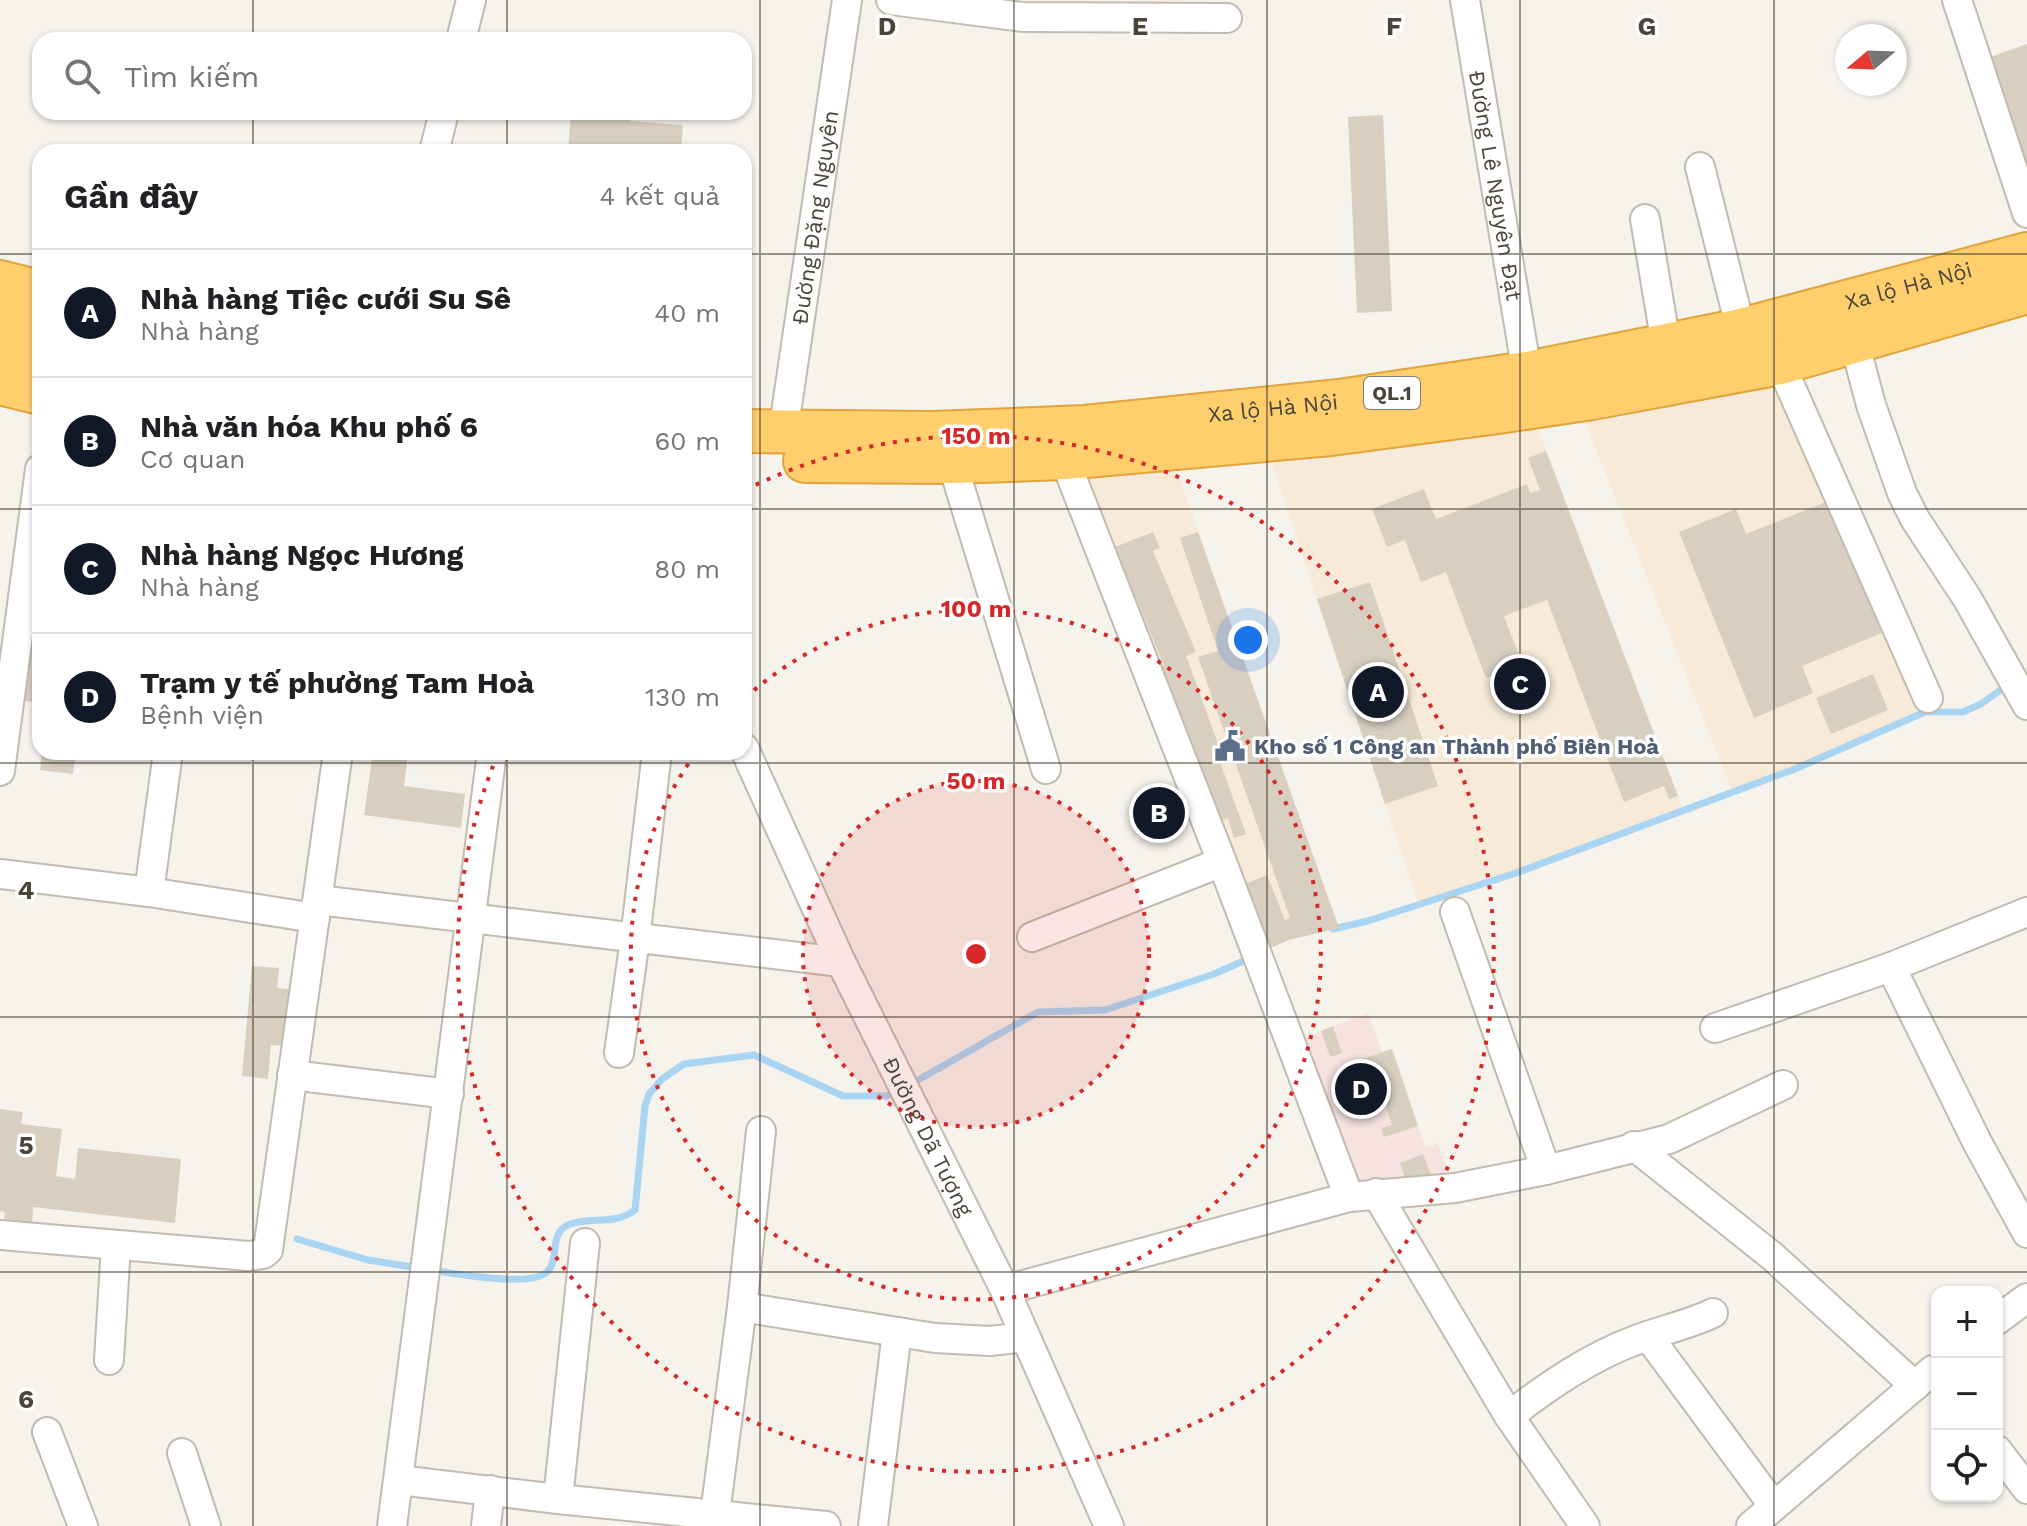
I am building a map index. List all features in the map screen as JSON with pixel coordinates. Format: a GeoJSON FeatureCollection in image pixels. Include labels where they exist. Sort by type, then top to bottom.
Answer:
{"type":"FeatureCollection","features":[{"type":"Feature","properties":{"kind":"highway","name":"Xa lộ Hà Nội"},"geometry":{"type":"LineString","coordinates":[[1523,391],[1666,344],[1741,330],[2027,254]]}},
{"type":"Feature","properties":{"kind":"highway"},"geometry":{"type":"LineString","coordinates":[[0,282],[32,290]]}},
{"type":"Feature","properties":{"kind":"highway","name":"Xa lộ Hà Nội"},"geometry":{"type":"LineString","coordinates":[[763,432],[933,433],[1085,427],[1339,401],[1523,391],[1592,398],[1780,363],[2027,292]]}},
{"type":"Feature","properties":{"kind":"highway"},"geometry":{"type":"LineString","coordinates":[[0,318],[32,325]]}},
{"type":"Feature","properties":{"kind":"highway"},"geometry":{"type":"LineString","coordinates":[[0,348],[32,356]]}},
{"type":"Feature","properties":{"kind":"highway"},"geometry":{"type":"LineString","coordinates":[[0,383],[32,391]]}},
{"type":"Feature","properties":{"kind":"highway"},"geometry":{"type":"LineString","coordinates":[[752,459],[952,462],[1064,458],[1331,434],[1523,391]]}},
{"type":"Feature","properties":{"kind":"street"},"geometry":{"type":"LineString","coordinates":[[463,32],[471,0]]}},
{"type":"Feature","properties":{"kind":"street","name":"Đường Đặng Nguyên"},"geometry":{"type":"LineString","coordinates":[[763,432],[847,0]]}},
{"type":"Feature","properties":{"kind":"street"},"geometry":{"type":"LineString","coordinates":[[891,0],[1227,18]]}},
{"type":"Feature","properties":{"kind":"street","name":"Đường Lê Nguyên Đạt"},"geometry":{"type":"LineString","coordinates":[[1465,0],[1523,391]]}},
{"type":"Feature","properties":{"kind":"street"},"geometry":{"type":"LineString","coordinates":[[1957,0],[2027,213]]}},
{"type":"Feature","properties":{"kind":"street"},"geometry":{"type":"LineString","coordinates":[[436,144],[442,120]]}},
{"type":"Feature","properties":{"kind":"street"},"geometry":{"type":"LineString","coordinates":[[1700,167],[1741,330]]}},
{"type":"Feature","properties":{"kind":"street"},"geometry":{"type":"LineString","coordinates":[[1645,219],[1666,344]]}},
{"type":"Feature","properties":{"kind":"street"},"geometry":{"type":"LineString","coordinates":[[1854,341],[1871,405],[1902,493],[1915,519],[1967,598],[2024,700]]}},
{"type":"Feature","properties":{"kind":"street"},"geometry":{"type":"LineString","coordinates":[[1780,363],[1928,698]]}},
{"type":"Feature","properties":{"kind":"street"},"geometry":{"type":"LineString","coordinates":[[1064,458],[1265,976],[1362,1195],[1585,1526]]}},
{"type":"Feature","properties":{"kind":"street"},"geometry":{"type":"LineString","coordinates":[[952,462],[1046,769]]}},
{"type":"Feature","properties":{"kind":"street"},"geometry":{"type":"LineString","coordinates":[[0,771],[32,531]]}},
{"type":"Feature","properties":{"kind":"street"},"geometry":{"type":"LineString","coordinates":[[149,892],[167,760]]}},
{"type":"Feature","properties":{"kind":"street"},"geometry":{"type":"LineString","coordinates":[[0,1235],[249,1256],[268,1250],[337,760]]}},
{"type":"Feature","properties":{"kind":"street"},"geometry":{"type":"LineString","coordinates":[[392,1526],[491,760]]}},
{"type":"Feature","properties":{"kind":"street"},"geometry":{"type":"LineString","coordinates":[[619,1053],[656,760]]}},
{"type":"Feature","properties":{"kind":"street","name":"Đường Dã Tượng"},"geometry":{"type":"LineString","coordinates":[[749,760],[841,962],[1005,1290],[1109,1526]]}},
{"type":"Feature","properties":{"kind":"street"},"geometry":{"type":"LineString","coordinates":[[1032,937],[1222,862]]}},
{"type":"Feature","properties":{"kind":"street"},"geometry":{"type":"LineString","coordinates":[[0,874],[316,909],[472,919],[841,962]]}},
{"type":"Feature","properties":{"kind":"street"},"geometry":{"type":"LineString","coordinates":[[1455,912],[1546,1170]]}},
{"type":"Feature","properties":{"kind":"street"},"geometry":{"type":"LineString","coordinates":[[1715,1028],[1891,967],[2027,912]]}},
{"type":"Feature","properties":{"kind":"street"},"geometry":{"type":"LineString","coordinates":[[1891,967],[1977,1142],[2027,1233]]}},
{"type":"Feature","properties":{"kind":"street"},"geometry":{"type":"LineString","coordinates":[[292,1075],[449,1094]]}},
{"type":"Feature","properties":{"kind":"street"},"geometry":{"type":"LineString","coordinates":[[1005,1290],[1362,1195],[1455,1188],[1546,1170],[1669,1139],[1783,1085]]}},
{"type":"Feature","properties":{"kind":"street"},"geometry":{"type":"LineString","coordinates":[[715,1514],[761,1131]]}},
{"type":"Feature","properties":{"kind":"street"},"geometry":{"type":"LineString","coordinates":[[1634,1146],[1772,1256],[1930,1375],[1751,1526]]}},
{"type":"Feature","properties":{"kind":"street"},"geometry":{"type":"LineString","coordinates":[[558,1499],[585,1243]]}},
{"type":"Feature","properties":{"kind":"street"},"geometry":{"type":"LineString","coordinates":[[109,1360],[116,1245]]}},
{"type":"Feature","properties":{"kind":"street"},"geometry":{"type":"LineString","coordinates":[[2003,1316],[2027,1298]]}},
{"type":"Feature","properties":{"kind":"street"},"geometry":{"type":"LineString","coordinates":[[742,1307],[965,1341],[1025,1337]]}},
{"type":"Feature","properties":{"kind":"street"},"geometry":{"type":"LineString","coordinates":[[1509,1416],[1603,1354],[1713,1313]]}},
{"type":"Feature","properties":{"kind":"street"},"geometry":{"type":"LineString","coordinates":[[873,1526],[897,1332]]}},
{"type":"Feature","properties":{"kind":"street"},"geometry":{"type":"LineString","coordinates":[[1648,1336],[1773,1505]]}},
{"type":"Feature","properties":{"kind":"street"},"geometry":{"type":"LineString","coordinates":[[47,1432],[83,1526]]}},
{"type":"Feature","properties":{"kind":"street"},"geometry":{"type":"LineString","coordinates":[[182,1453],[206,1526]]}},
{"type":"Feature","properties":{"kind":"street"},"geometry":{"type":"LineString","coordinates":[[2003,1458],[2027,1489]]}},
{"type":"Feature","properties":{"kind":"street"},"geometry":{"type":"LineString","coordinates":[[399,1480],[826,1526]]}},
{"type":"Feature","properties":{"kind":"street"},"geometry":{"type":"LineString","coordinates":[[486,1526],[490,1490]]}},
{"type":"Feature","properties":{"kind":"shaded area"},"geometry":{"type":"Polygon","coordinates":[[[1777,376],[1925,712],[1733,793],[1582,414],[1777,376]]]}},
{"type":"Feature","properties":{"kind":"shaded area"},"geometry":{"type":"Polygon","coordinates":[[[1535,421],[1684,811],[1513,874],[1418,904],[1269,454],[1535,421]]]}},
{"type":"Feature","properties":{"kind":"shaded area","name":"Kho số 1 Công an Thành phố Biên Hoà"},"geometry":{"type":"Polygon","coordinates":[[[1174,463],[1339,928],[1289,940],[1264,951],[1077,470],[1174,463]]]}},
{"type":"Feature","properties":{"kind":"shaded area"},"geometry":{"type":"Polygon","coordinates":[[[1368,1013],[1382,1052],[1392,1049],[1425,1147],[1438,1143],[1451,1180],[1354,1188],[1298,1040],[1368,1013]]]}},
{"type":"Feature","properties":{"kind":"building"},"geometry":{"type":"Polygon","coordinates":[[[2027,44],[2027,185],[1982,60],[2027,44]]]}},
{"type":"Feature","properties":{"kind":"building"},"geometry":{"type":"Polygon","coordinates":[[[1383,115],[1392,311],[1357,313],[1348,117],[1383,115]]]}},
{"type":"Feature","properties":{"kind":"building"},"geometry":{"type":"Polygon","coordinates":[[[570,120],[630,120],[683,125],[682,144],[569,144],[570,120]]]}},
{"type":"Feature","properties":{"kind":"building"},"geometry":{"type":"Polygon","coordinates":[[[1546,451],[1678,796],[1669,799],[1664,786],[1624,802],[1547,600],[1504,616],[1522,664],[1486,678],[1446,572],[1421,582],[1405,540],[1387,547],[1372,509],[1424,489],[1436,519],[1527,484],[1530,493],[1540,490],[1528,458],[1546,451]]]}},
{"type":"Feature","properties":{"kind":"building"},"geometry":{"type":"Polygon","coordinates":[[[1831,500],[1889,630],[1802,666],[1813,693],[1754,718],[1679,532],[1736,509],[1746,534],[1831,500]]]}},
{"type":"Feature","properties":{"kind":"building"},"geometry":{"type":"Polygon","coordinates":[[[1153,532],[1160,548],[1153,551],[1196,652],[1186,656],[1224,760],[1220,762],[1246,834],[1234,838],[1228,818],[1216,822],[1155,669],[1164,666],[1115,547],[1153,532]]]}},
{"type":"Feature","properties":{"kind":"building"},"geometry":{"type":"Polygon","coordinates":[[[1198,532],[1339,928],[1289,940],[1264,951],[1240,886],[1267,875],[1285,920],[1290,918],[1198,657],[1218,651],[1180,538],[1198,532]]]}},
{"type":"Feature","properties":{"kind":"building"},"geometry":{"type":"Polygon","coordinates":[[[1370,582],[1438,786],[1385,804],[1317,599],[1370,582]]]}},
{"type":"Feature","properties":{"kind":"building"},"geometry":{"type":"Polygon","coordinates":[[[18,646],[32,647],[32,702],[11,699],[18,646]]]}},
{"type":"Feature","properties":{"kind":"building"},"geometry":{"type":"Polygon","coordinates":[[[1873,674],[1888,710],[1831,734],[1816,698],[1873,674]]]}},
{"type":"Feature","properties":{"kind":"building"},"geometry":{"type":"Polygon","coordinates":[[[41,760],[75,760],[73,774],[40,770],[41,760]]]}},
{"type":"Feature","properties":{"kind":"building"},"geometry":{"type":"Polygon","coordinates":[[[372,760],[407,760],[404,786],[465,794],[461,828],[364,815],[372,760]]]}},
{"type":"Feature","properties":{"kind":"building"},"geometry":{"type":"Polygon","coordinates":[[[1163,788],[1179,829],[1155,838],[1139,797],[1163,788]]]}},
{"type":"Feature","properties":{"kind":"building"},"geometry":{"type":"Polygon","coordinates":[[[252,966],[279,968],[277,988],[289,989],[284,1046],[271,1045],[268,1079],[242,1076],[252,966]]]}},
{"type":"Feature","properties":{"kind":"building"},"geometry":{"type":"Polygon","coordinates":[[[1333,1026],[1342,1053],[1330,1057],[1321,1031],[1333,1026]]]}},
{"type":"Feature","properties":{"kind":"building"},"geometry":{"type":"Polygon","coordinates":[[[1392,1049],[1418,1126],[1384,1137],[1381,1128],[1392,1125],[1385,1104],[1374,1107],[1366,1085],[1376,1082],[1374,1075],[1363,1079],[1357,1061],[1392,1049]]]}},
{"type":"Feature","properties":{"kind":"building"},"geometry":{"type":"Polygon","coordinates":[[[0,1109],[23,1112],[21,1124],[62,1129],[56,1176],[75,1179],[78,1148],[181,1159],[175,1223],[33,1207],[32,1224],[4,1221],[5,1212],[0,1211],[0,1109]]]}},
{"type":"Feature","properties":{"kind":"building"},"geometry":{"type":"Polygon","coordinates":[[[1423,1154],[1434,1182],[1408,1185],[1400,1163],[1423,1154]]]}},
{"type":"Feature","properties":{"kind":"waterway"},"geometry":{"type":"LineString","coordinates":[[1333,929],[1368,921],[1513,874],[1795,769],[1925,712],[1963,712],[1981,704],[2009,684]]}},
{"type":"Feature","properties":{"kind":"waterway"},"geometry":{"type":"LineString","coordinates":[[911,1084],[1038,1012],[1105,1010],[1214,974],[1250,958]]}},
{"type":"Feature","properties":{"kind":"waterway"},"geometry":{"type":"LineString","coordinates":[[431,1270],[491,1278],[538,1277],[551,1266],[556,1239],[563,1228],[578,1222],[619,1218],[635,1210],[645,1106],[649,1094],[662,1079],[684,1064],[754,1055],[843,1096],[886,1096],[900,1090]]}},
{"type":"Feature","properties":{"kind":"waterway"},"geometry":{"type":"LineString","coordinates":[[297,1239],[368,1260],[419,1268]]}},
{"type":"Feature","properties":{"kind":"place","name":"Nhà hàng Ngọc Hương"},"geometry":{"type":"Point","coordinates":[1520,684]}},
{"type":"Feature","properties":{"kind":"place","name":"Nhà hàng Tiệc cưới Su Sê"},"geometry":{"type":"Point","coordinates":[1378,692]}},
{"type":"Feature","properties":{"kind":"place","name":"Kho số 1 Công an Thành phố Biên Hoà"},"geometry":{"type":"Point","coordinates":[1230,746]}},
{"type":"Feature","properties":{"kind":"place","name":"Nhà văn hóa Khu phố 6"},"geometry":{"type":"Point","coordinates":[1159,813]}},
{"type":"Feature","properties":{"kind":"place","name":"Trạm y tế phường Tam Hoà"},"geometry":{"type":"Point","coordinates":[1361,1089]}}]}
